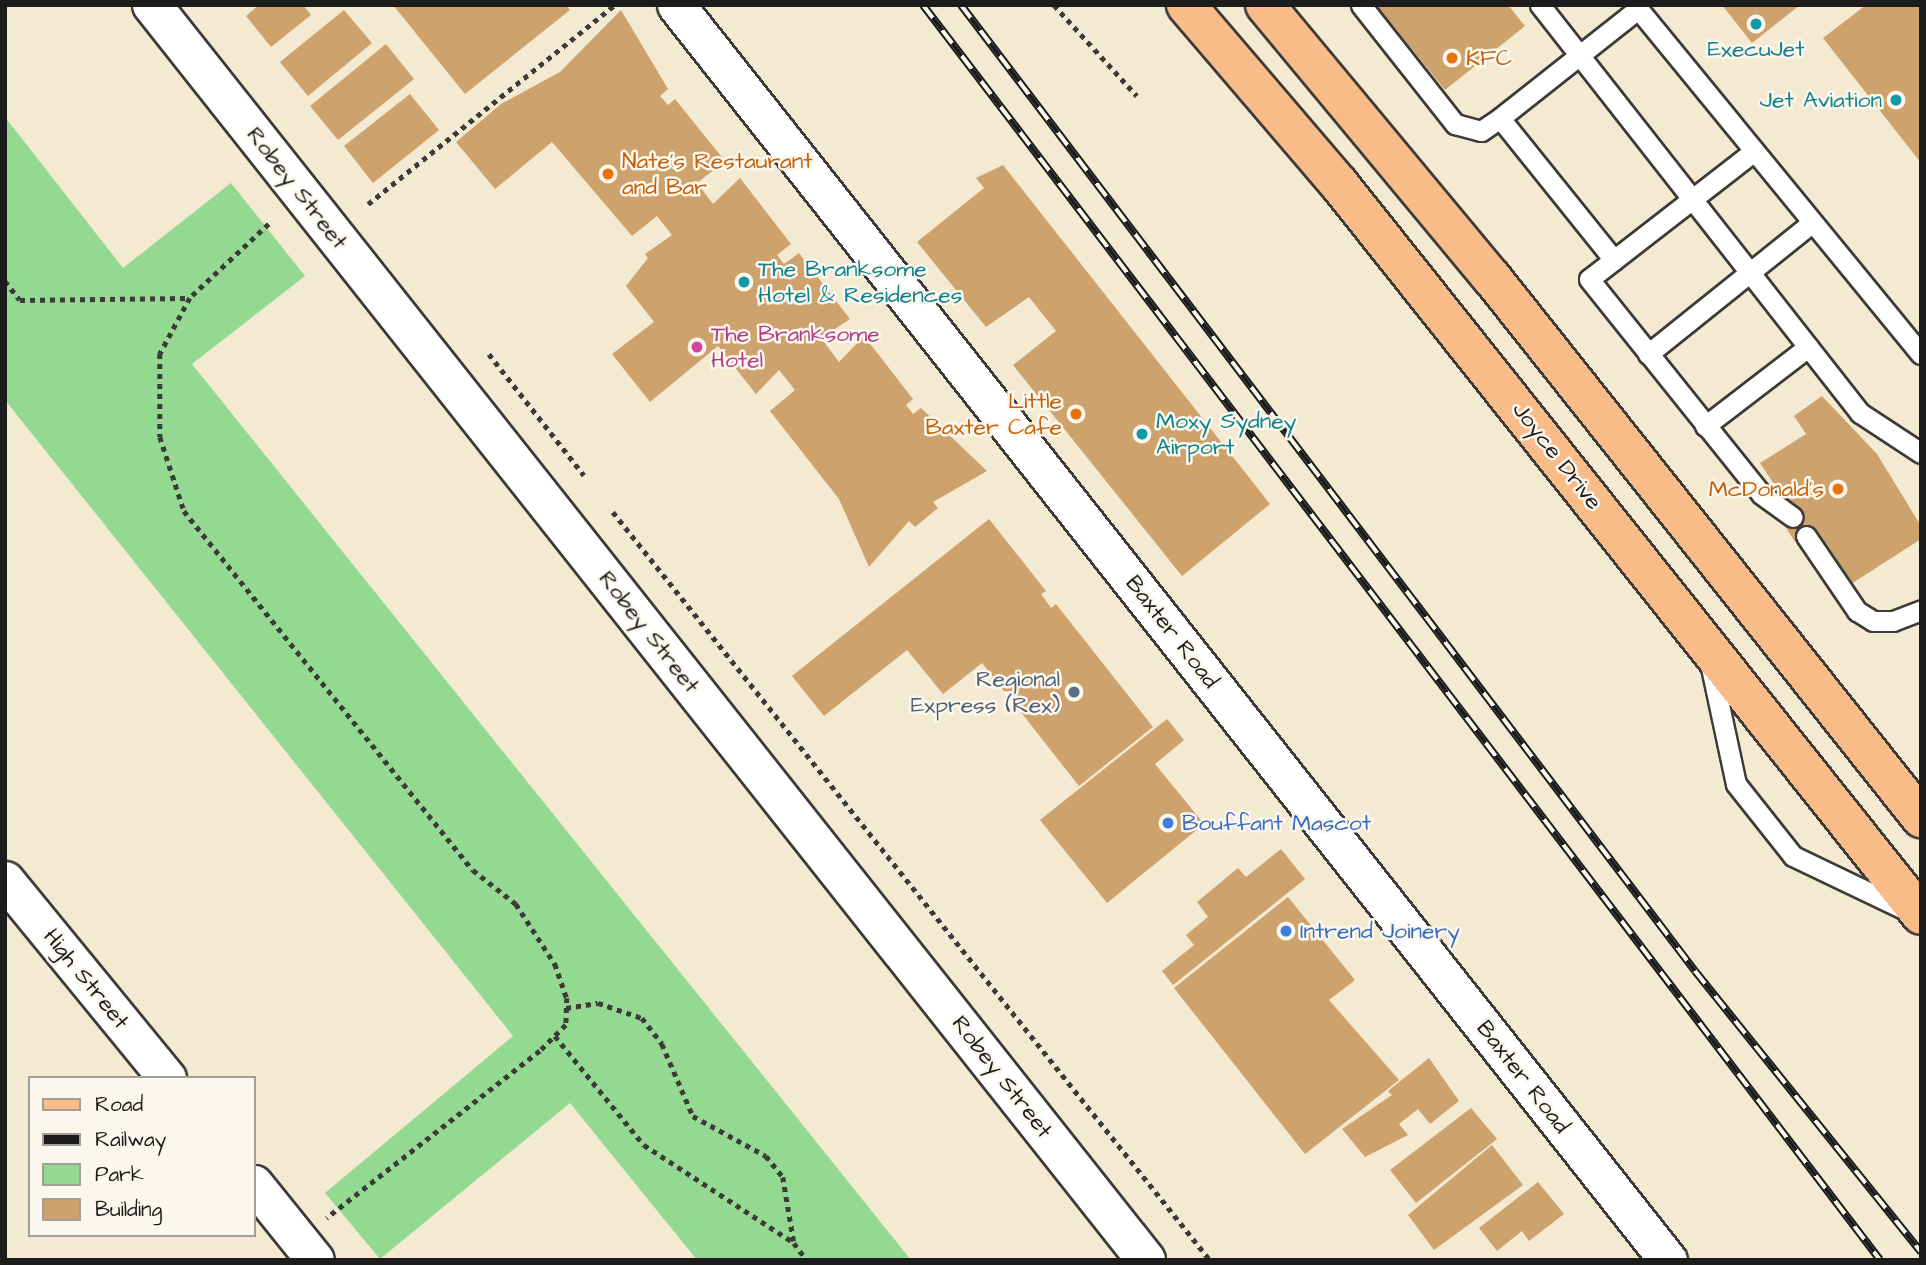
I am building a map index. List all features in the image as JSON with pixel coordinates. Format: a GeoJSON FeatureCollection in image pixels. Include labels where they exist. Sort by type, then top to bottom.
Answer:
{"type":"FeatureCollection","features":[{"type":"Feature","properties":{"kind":"main road","name":"Joyce Drive"},"geometry":{"type":"LineString","coordinates":[[1186,5],[1339,184],[1921,916]]}},
{"type":"Feature","properties":{"kind":"main road"},"geometry":{"type":"LineString","coordinates":[[1265,5],[1379,138],[1921,818]]}},
{"type":"Feature","properties":{"kind":"street","name":"Robey Street"},"geometry":{"type":"LineString","coordinates":[[152,5],[1146,1260]]}},
{"type":"Feature","properties":{"kind":"street","name":"Baxter Road"},"geometry":{"type":"LineString","coordinates":[[676,5],[1668,1260]]}},
{"type":"Feature","properties":{"kind":"street","name":"High Street"},"geometry":{"type":"LineString","coordinates":[[5,880],[165,1076]]}},
{"type":"Feature","properties":{"kind":"street"},"geometry":{"type":"LineString","coordinates":[[256,1186],[307,1250]]}},
{"type":"Feature","properties":{"kind":"lane"},"geometry":{"type":"LineString","coordinates":[[1361,5],[1455,124],[1481,131],[1580,55],[1637,7],[1811,224],[1921,355]]}},
{"type":"Feature","properties":{"kind":"lane"},"geometry":{"type":"LineString","coordinates":[[1540,5],[1808,347],[1880,432],[1921,453]]}},
{"type":"Feature","properties":{"kind":"lane"},"geometry":{"type":"LineString","coordinates":[[1500,118],[1614,260]]}},
{"type":"Feature","properties":{"kind":"lane"},"geometry":{"type":"LineString","coordinates":[[1753,152],[1589,279],[1761,494],[1793,517]]}},
{"type":"Feature","properties":{"kind":"lane"},"geometry":{"type":"LineString","coordinates":[[1648,354],[1811,224]]}},
{"type":"Feature","properties":{"kind":"lane"},"geometry":{"type":"LineString","coordinates":[[1705,426],[1808,347]]}},
{"type":"Feature","properties":{"kind":"lane"},"geometry":{"type":"LineString","coordinates":[[1806,536],[1857,611],[1873,621],[1893,621],[1916,610],[1921,592]]}},
{"type":"Feature","properties":{"kind":"lane"},"geometry":{"type":"LineString","coordinates":[[1706,644],[1736,784],[1807,867],[1921,916]]}},
{"type":"Feature","properties":{"kind":"path"},"geometry":{"type":"LineString","coordinates":[[368,204],[615,5]]}},
{"type":"Feature","properties":{"kind":"path"},"geometry":{"type":"LineString","coordinates":[[1054,5],[1137,96]]}},
{"type":"Feature","properties":{"kind":"path"},"geometry":{"type":"LineString","coordinates":[[269,224],[190,298],[160,354],[160,437],[184,511],[473,870],[516,904],[555,964],[566,1007],[566,1025],[555,1036],[307,1250]]}},
{"type":"Feature","properties":{"kind":"path"},"geometry":{"type":"LineString","coordinates":[[5,281],[20,300],[190,298]]}},
{"type":"Feature","properties":{"kind":"path"},"geometry":{"type":"LineString","coordinates":[[489,354],[584,475]]}},
{"type":"Feature","properties":{"kind":"path"},"geometry":{"type":"LineString","coordinates":[[613,512],[1210,1260]]}},
{"type":"Feature","properties":{"kind":"path"},"geometry":{"type":"LineString","coordinates":[[566,1007],[598,1003],[642,1018],[662,1044],[693,1116],[766,1156],[783,1177],[794,1243]]}},
{"type":"Feature","properties":{"kind":"path"},"geometry":{"type":"LineString","coordinates":[[555,1036],[644,1145],[794,1243],[807,1260]]}},
{"type":"Feature","properties":{"kind":"green space"},"geometry":{"type":"Polygon","coordinates":[[[5,117],[123,268],[231,183],[305,276],[192,364],[911,1260],[697,1260],[570,1103],[380,1259],[325,1193],[513,1036],[5,400],[5,117]]]}},
{"type":"Feature","properties":{"kind":"building"},"geometry":{"type":"Polygon","coordinates":[[[259,5],[303,5],[311,15],[271,47],[246,16],[259,5]]]}},
{"type":"Feature","properties":{"kind":"building"},"geometry":{"type":"Polygon","coordinates":[[[393,5],[566,5],[570,10],[465,94],[393,5]]]}},
{"type":"Feature","properties":{"kind":"building","name":"KFC"},"geometry":{"type":"Polygon","coordinates":[[[1376,5],[1508,5],[1525,26],[1445,90],[1376,5]]]}},
{"type":"Feature","properties":{"kind":"building","name":"ExecuJet"},"geometry":{"type":"Polygon","coordinates":[[[1722,5],[1800,5],[1752,43],[1722,5]]]}},
{"type":"Feature","properties":{"kind":"building","name":"Jet Aviation"},"geometry":{"type":"Polygon","coordinates":[[[1866,5],[1921,5],[1921,163],[1823,38],[1866,5]]]}},
{"type":"Feature","properties":{"kind":"building"},"geometry":{"type":"Polygon","coordinates":[[[344,10],[372,43],[308,96],[280,62],[344,10]]]}},
{"type":"Feature","properties":{"kind":"building","name":"The Branksome Hotel & Residences"},"geometry":{"type":"Polygon","coordinates":[[[621,10],[668,89],[660,96],[668,105],[675,99],[725,161],[697,183],[713,204],[740,178],[791,244],[777,255],[784,264],[799,253],[850,319],[821,338],[839,362],[864,336],[913,399],[906,405],[913,414],[921,408],[987,471],[933,502],[938,508],[915,527],[909,521],[869,567],[839,499],[770,411],[795,390],[779,370],[756,394],[718,346],[650,402],[612,354],[654,322],[626,286],[648,258],[645,254],[672,235],[657,216],[632,236],[552,142],[495,189],[456,142],[501,104],[560,72],[621,10]]]}},
{"type":"Feature","properties":{"kind":"building"},"geometry":{"type":"Polygon","coordinates":[[[386,44],[414,79],[338,140],[310,106],[386,44]]]}},
{"type":"Feature","properties":{"kind":"building"},"geometry":{"type":"Polygon","coordinates":[[[410,94],[439,130],[373,183],[344,146],[410,94]]]}},
{"type":"Feature","properties":{"kind":"building","name":"Moxy Sydney Airport"},"geometry":{"type":"Polygon","coordinates":[[[1003,165],[1270,504],[1182,576],[1013,365],[1056,331],[1029,297],[986,327],[917,242],[984,188],[976,178],[1003,165]]]}},
{"type":"Feature","properties":{"kind":"building","name":"McDonald's"},"geometry":{"type":"Polygon","coordinates":[[[1822,396],[1877,454],[1921,526],[1921,539],[1848,586],[1813,531],[1795,542],[1783,523],[1795,516],[1760,463],[1806,434],[1794,416],[1822,396]]]}},
{"type":"Feature","properties":{"kind":"building"},"geometry":{"type":"Polygon","coordinates":[[[989,519],[1046,591],[1041,594],[1051,608],[1056,604],[1153,727],[1079,786],[982,663],[943,694],[907,650],[824,716],[792,676],[989,519]]]}},
{"type":"Feature","properties":{"kind":"building"},"geometry":{"type":"Polygon","coordinates":[[[1167,719],[1184,740],[1155,764],[1204,824],[1107,903],[1040,820],[1167,719]]]}},
{"type":"Feature","properties":{"kind":"building"},"geometry":{"type":"Polygon","coordinates":[[[1281,849],[1305,879],[1173,985],[1162,971],[1194,945],[1186,935],[1208,917],[1197,902],[1238,868],[1246,877],[1281,849]]]}},
{"type":"Feature","properties":{"kind":"building"},"geometry":{"type":"Polygon","coordinates":[[[1288,897],[1355,980],[1329,1000],[1399,1080],[1305,1154],[1174,988],[1288,897]]]}},
{"type":"Feature","properties":{"kind":"building"},"geometry":{"type":"Polygon","coordinates":[[[1429,1058],[1459,1101],[1430,1124],[1418,1109],[1399,1124],[1408,1135],[1365,1157],[1342,1129],[1392,1095],[1388,1091],[1429,1058]]]}},
{"type":"Feature","properties":{"kind":"building"},"geometry":{"type":"Polygon","coordinates":[[[1471,1108],[1497,1139],[1416,1203],[1390,1170],[1471,1108]]]}},
{"type":"Feature","properties":{"kind":"building"},"geometry":{"type":"Polygon","coordinates":[[[1492,1145],[1523,1185],[1434,1250],[1408,1215],[1492,1145]]]}},
{"type":"Feature","properties":{"kind":"building"},"geometry":{"type":"Polygon","coordinates":[[[1538,1182],[1564,1214],[1529,1241],[1522,1231],[1497,1251],[1479,1228],[1538,1182]]]}},
{"type":"Feature","properties":{"kind":"railway"},"geometry":{"type":"LineString","coordinates":[[923,5],[1880,1260]]}},
{"type":"Feature","properties":{"kind":"railway"},"geometry":{"type":"LineString","coordinates":[[961,5],[1695,971],[1921,1252]]}},
{"type":"Feature","properties":{"kind":"place","name":"ExecuJet"},"geometry":{"type":"Point","coordinates":[1756,24]}},
{"type":"Feature","properties":{"kind":"place","name":"KFC"},"geometry":{"type":"Point","coordinates":[1452,58]}},
{"type":"Feature","properties":{"kind":"place","name":"Jet Aviation"},"geometry":{"type":"Point","coordinates":[1896,100]}},
{"type":"Feature","properties":{"kind":"place","name":"Nate's Restaurant and Bar"},"geometry":{"type":"Point","coordinates":[608,174]}},
{"type":"Feature","properties":{"kind":"place","name":"The Branksome Hotel & Residences"},"geometry":{"type":"Point","coordinates":[744,282]}},
{"type":"Feature","properties":{"kind":"place","name":"The Branksome Hotel"},"geometry":{"type":"Point","coordinates":[697,347]}},
{"type":"Feature","properties":{"kind":"place","name":"Little Baxter Cafe"},"geometry":{"type":"Point","coordinates":[1076,414]}},
{"type":"Feature","properties":{"kind":"place","name":"Moxy Sydney Airport"},"geometry":{"type":"Point","coordinates":[1142,434]}},
{"type":"Feature","properties":{"kind":"place","name":"McDonald's"},"geometry":{"type":"Point","coordinates":[1838,489]}},
{"type":"Feature","properties":{"kind":"place","name":"Regional Express (Rex)"},"geometry":{"type":"Point","coordinates":[1074,692]}},
{"type":"Feature","properties":{"kind":"place","name":"Bouffant Mascot"},"geometry":{"type":"Point","coordinates":[1168,823]}},
{"type":"Feature","properties":{"kind":"place","name":"Intrend Joinery"},"geometry":{"type":"Point","coordinates":[1286,931]}}]}
